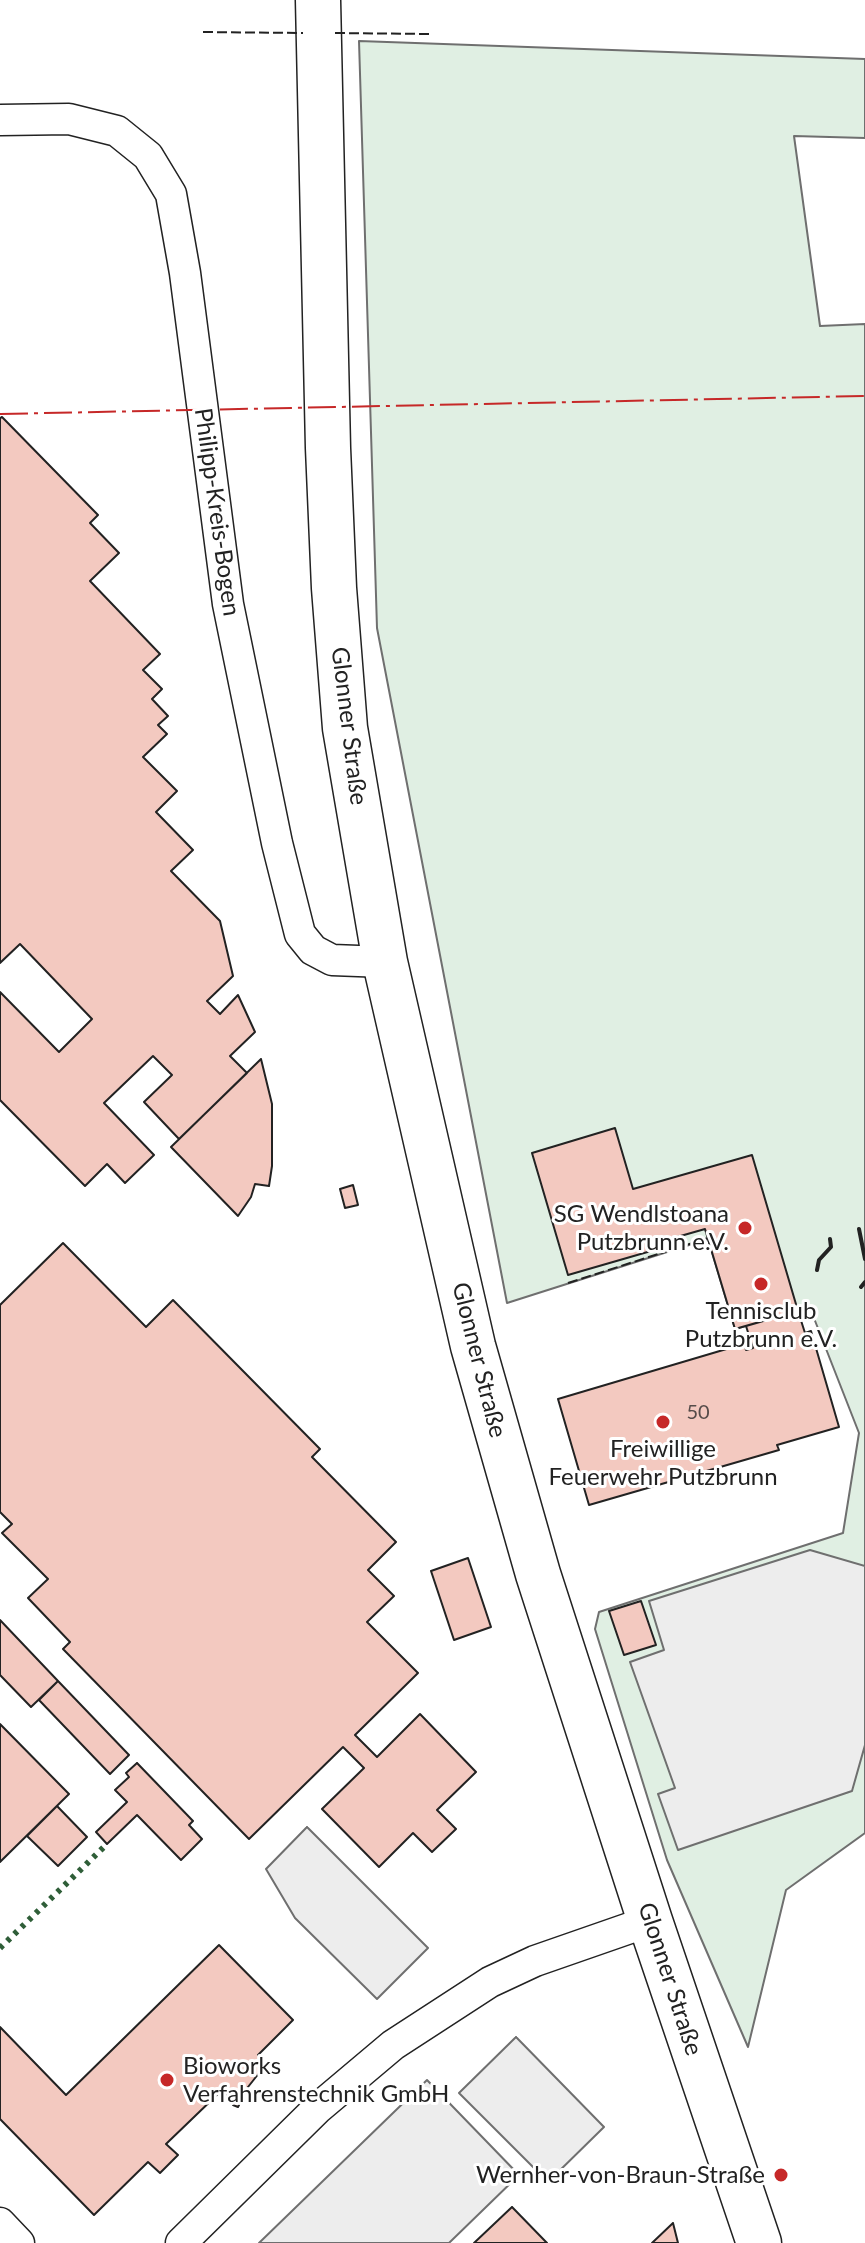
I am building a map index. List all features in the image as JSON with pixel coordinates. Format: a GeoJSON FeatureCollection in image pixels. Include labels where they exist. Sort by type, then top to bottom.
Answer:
{"type":"FeatureCollection","features":[{"type":"Feature","properties":{"kind":"street","name":"Glonner Straße"},"geometry":{"type":"LineString","coordinates":[[318,0],[334,588],[345,728],[385,962],[473,1346],[547,1603],[759,2243]]}},
{"type":"Feature","properties":{"kind":"street","name":"Philipp-Kreis-Bogen"},"geometry":{"type":"LineString","coordinates":[[0,120],[69,119],[117,131],[148,156],[171,194],[185,273],[228,604],[277,843],[300,934],[313,950],[332,960],[385,962]]}},
{"type":"Feature","properties":{"kind":"street"},"geometry":{"type":"LineString","coordinates":[[181,2243],[317,2109],[393,2045],[490,1982],[535,1961],[650,1921]]}},
{"type":"Feature","properties":{"kind":"street"},"geometry":{"type":"LineString","coordinates":[[0,2223],[19,2243]]}},
{"type":"Feature","properties":{"kind":"green space"},"geometry":{"type":"Polygon","coordinates":[[[359,41],[865,59],[865,138],[794,136],[820,326],[865,324],[865,1833],[786,1890],[748,2047],[667,1860],[595,1629],[599,1612],[843,1533],[859,1433],[810,1308],[735,1329],[708,1239],[507,1303],[377,628],[359,41]]]}},
{"type":"Feature","properties":{"kind":"shaded area"},"geometry":{"type":"Polygon","coordinates":[[[810,1550],[865,1566],[865,1745],[852,1791],[678,1850],[658,1794],[675,1788],[630,1662],[664,1650],[649,1601],[810,1550]]]}},
{"type":"Feature","properties":{"kind":"shaded area"},"geometry":{"type":"Polygon","coordinates":[[[307,1827],[428,1948],[377,1999],[295,1918],[266,1869],[307,1827]]]}},
{"type":"Feature","properties":{"kind":"shaded area"},"geometry":{"type":"Polygon","coordinates":[[[516,2037],[604,2127],[548,2182],[459,2093],[516,2037]]]}},
{"type":"Feature","properties":{"kind":"shaded area"},"geometry":{"type":"Polygon","coordinates":[[[427,2080],[519,2175],[449,2243],[259,2243],[427,2080]]]}},
{"type":"Feature","properties":{"kind":"building"},"geometry":{"type":"Polygon","coordinates":[[[2,417],[98,515],[90,523],[119,553],[90,581],[160,654],[143,670],[162,689],[152,699],[168,716],[158,725],[167,734],[143,757],[177,791],[156,812],[193,850],[171,871],[220,921],[233,976],[207,1001],[220,1014],[238,995],[255,1032],[230,1056],[247,1073],[179,1139],[144,1102],[172,1075],[153,1056],[104,1103],[154,1155],[125,1183],[107,1164],[85,1186],[0,1100],[0,992],[59,1052],[92,1019],[20,944],[0,963],[2,417]]]}},
{"type":"Feature","properties":{"kind":"building"},"geometry":{"type":"Polygon","coordinates":[[[261,1059],[272,1104],[272,1166],[269,1186],[255,1184],[251,1197],[238,1216],[171,1147],[261,1059]]]}},
{"type":"Feature","properties":{"kind":"building"},"geometry":{"type":"Polygon","coordinates":[[[615,1128],[633,1189],[752,1155],[798,1311],[735,1329],[705,1229],[649,1245],[651,1251],[568,1275],[532,1153],[615,1128]]]}},
{"type":"Feature","properties":{"kind":"building"},"geometry":{"type":"Polygon","coordinates":[[[353,1185],[358,1205],[345,1208],[340,1189],[353,1185]]]}},
{"type":"Feature","properties":{"kind":"building"},"geometry":{"type":"Polygon","coordinates":[[[63,1243],[146,1327],[173,1300],[320,1449],[312,1457],[396,1542],[368,1570],[394,1596],[367,1622],[418,1673],[355,1735],[377,1757],[420,1714],[476,1772],[437,1810],[456,1829],[432,1852],[413,1833],[379,1867],[322,1809],[364,1768],[343,1747],[249,1839],[63,1649],[70,1642],[28,1598],[48,1579],[2,1533],[12,1524],[0,1512],[0,1305],[63,1243]]]}},
{"type":"Feature","properties":{"kind":"building"},"geometry":{"type":"Polygon","coordinates":[[[798,1311],[805,1333],[811,1331],[839,1427],[777,1445],[779,1450],[589,1505],[558,1399],[740,1345],[744,1344],[746,1350],[753,1348],[746,1326],[798,1311]]]}},
{"type":"Feature","properties":{"kind":"building"},"geometry":{"type":"Polygon","coordinates":[[[468,1558],[491,1627],[454,1640],[431,1571],[468,1558]]]}},
{"type":"Feature","properties":{"kind":"building"},"geometry":{"type":"Polygon","coordinates":[[[641,1601],[656,1645],[624,1655],[609,1611],[641,1601]]]}},
{"type":"Feature","properties":{"kind":"building"},"geometry":{"type":"Polygon","coordinates":[[[0,1620],[58,1681],[31,1707],[0,1675],[0,1620]]]}},
{"type":"Feature","properties":{"kind":"building"},"geometry":{"type":"Polygon","coordinates":[[[58,1681],[129,1755],[110,1774],[39,1700],[58,1681]]]}},
{"type":"Feature","properties":{"kind":"building"},"geometry":{"type":"Polygon","coordinates":[[[0,1724],[69,1794],[0,1862],[0,1724]]]}},
{"type":"Feature","properties":{"kind":"building"},"geometry":{"type":"Polygon","coordinates":[[[137,1763],[193,1821],[189,1825],[202,1839],[181,1860],[137,1815],[107,1844],[96,1832],[127,1802],[115,1790],[129,1777],[126,1773],[137,1763]]]}},
{"type":"Feature","properties":{"kind":"building"},"geometry":{"type":"Polygon","coordinates":[[[57,1806],[87,1837],[58,1866],[27,1836],[57,1806]]]}},
{"type":"Feature","properties":{"kind":"building","name":"Bioworks Verfahrenstechnik GmbH"},"geometry":{"type":"Polygon","coordinates":[[[219,1945],[293,2020],[258,2055],[267,2063],[248,2087],[238,2107],[233,2105],[235,2100],[220,2092],[166,2144],[178,2155],[160,2173],[148,2162],[94,2215],[0,2119],[0,2027],[66,2095],[219,1945]]]}},
{"type":"Feature","properties":{"kind":"building"},"geometry":{"type":"Polygon","coordinates":[[[512,2207],[547,2243],[474,2243],[512,2207]]]}},
{"type":"Feature","properties":{"kind":"building"},"geometry":{"type":"Polygon","coordinates":[[[673,2223],[678,2243],[652,2243],[673,2223]]]}},
{"type":"Feature","properties":{"kind":"hedge"},"geometry":{"type":"LineString","coordinates":[[0,1948],[107,1844]]}},
{"type":"Feature","properties":{"kind":"fence"},"geometry":{"type":"LineString","coordinates":[[203,32],[303,33]]}},
{"type":"Feature","properties":{"kind":"fence"},"geometry":{"type":"LineString","coordinates":[[335,33],[429,34]]}},
{"type":"Feature","properties":{"kind":"fence"},"geometry":{"type":"LineString","coordinates":[[568,1283],[708,1238]]}},
{"type":"Feature","properties":{"kind":"wall"},"geometry":{"type":"LineString","coordinates":[[859,1229],[865,1259]]}},
{"type":"Feature","properties":{"kind":"wall"},"geometry":{"type":"LineString","coordinates":[[817,1270],[819,1260],[831,1247],[830,1239]]}},
{"type":"Feature","properties":{"kind":"wall"},"geometry":{"type":"LineString","coordinates":[[861,1287],[865,1282]]}},
{"type":"Feature","properties":{"kind":"power"},"geometry":{"type":"LineString","coordinates":[[0,414],[865,396]]}},
{"type":"Feature","properties":{"kind":"place","name":"SG Wendlstoana Putzbrunn e.V."},"geometry":{"type":"Point","coordinates":[745,1228]}},
{"type":"Feature","properties":{"kind":"place","name":"Tennisclub Putzbrunn e.V."},"geometry":{"type":"Point","coordinates":[761,1284]}},
{"type":"Feature","properties":{"kind":"place","name":"Freiwillige Feuerwehr Putzbrunn"},"geometry":{"type":"Point","coordinates":[663,1422]}},
{"type":"Feature","properties":{"kind":"place","name":"Bioworks Verfahrenstechnik GmbH"},"geometry":{"type":"Point","coordinates":[167,2080]}},
{"type":"Feature","properties":{"kind":"place","name":"Wernher-von-Braun-Straße"},"geometry":{"type":"Point","coordinates":[781,2175]}}]}
